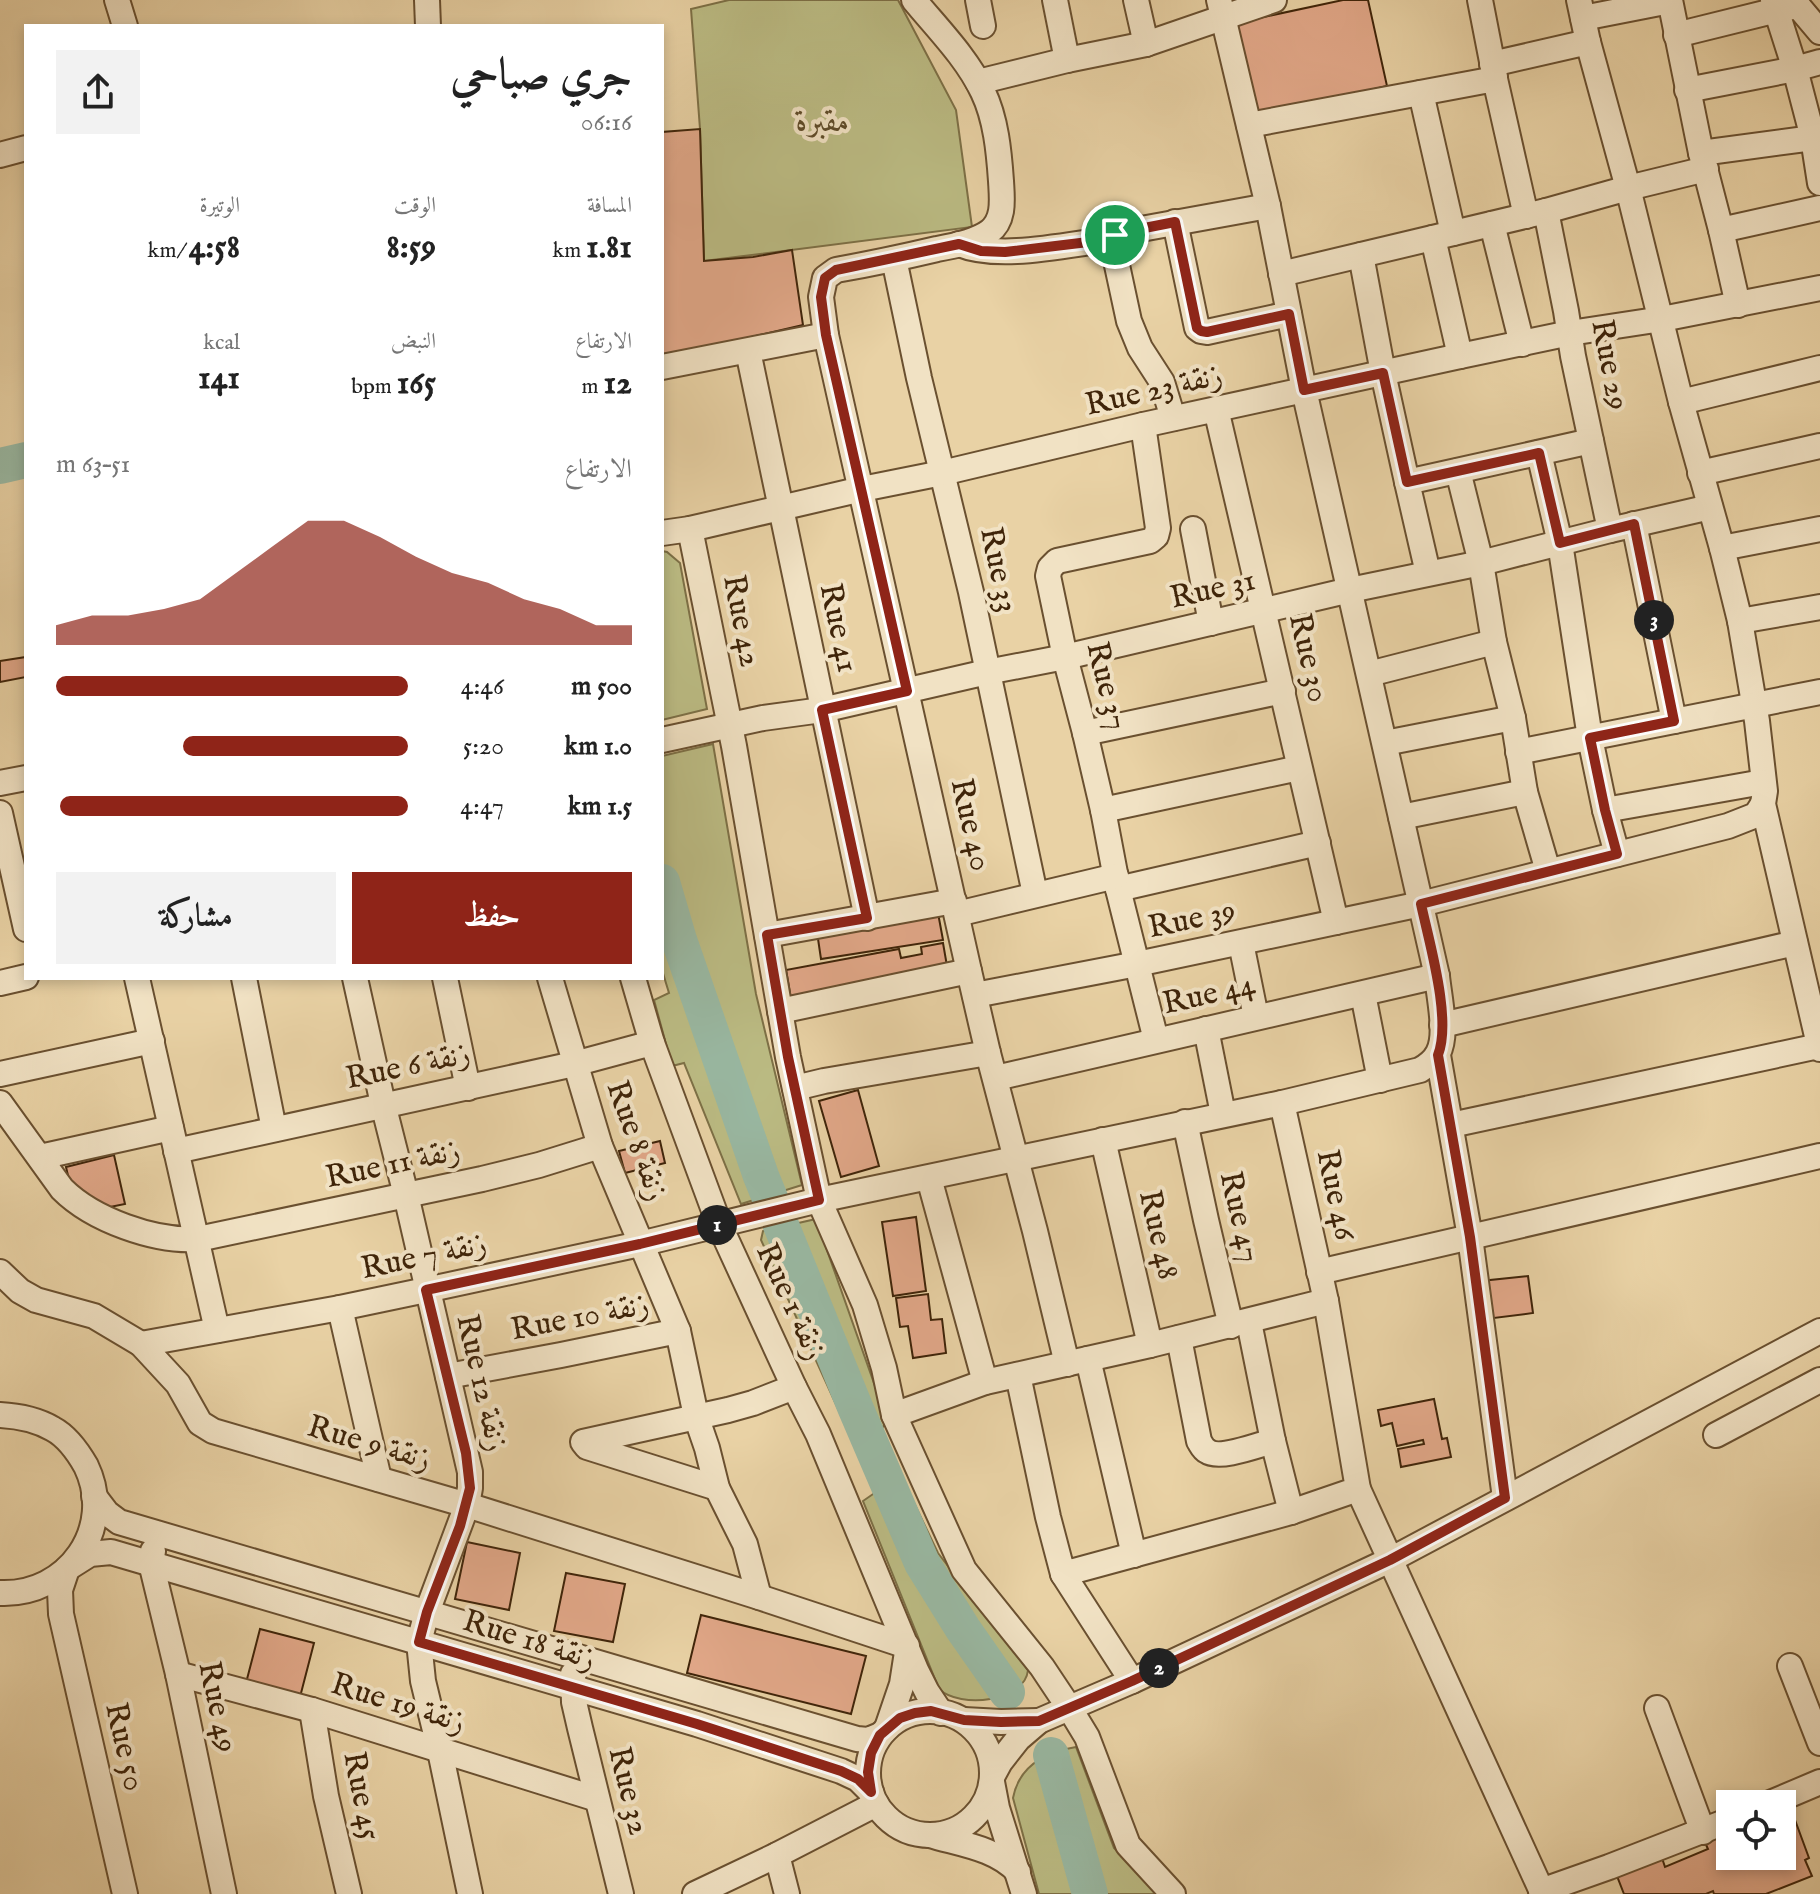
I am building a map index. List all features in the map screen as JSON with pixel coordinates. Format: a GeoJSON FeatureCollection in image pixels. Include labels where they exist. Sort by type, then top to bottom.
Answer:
{"type":"FeatureCollection","features":[{"type":"Feature","properties":{"kind":"street"},"geometry":{"type":"LineString","coordinates":[[117,0],[124,24]]}},
{"type":"Feature","properties":{"kind":"street"},"geometry":{"type":"LineString","coordinates":[[427,0],[428,24]]}},
{"type":"Feature","properties":{"kind":"street"},"geometry":{"type":"LineString","coordinates":[[894,259],[959,244],[983,235],[993,228],[1003,203],[1000,159],[985,96],[953,47],[914,0]]}},
{"type":"Feature","properties":{"kind":"street"},"geometry":{"type":"LineString","coordinates":[[978,0],[983,26]]}},
{"type":"Feature","properties":{"kind":"street"},"geometry":{"type":"LineString","coordinates":[[1055,0],[1067,60]]}},
{"type":"Feature","properties":{"kind":"street"},"geometry":{"type":"LineString","coordinates":[[1136,0],[1146,44]]}},
{"type":"Feature","properties":{"kind":"street"},"geometry":{"type":"LineString","coordinates":[[978,82],[1146,44],[1222,8],[1274,0]]}},
{"type":"Feature","properties":{"kind":"street","name":"Rue 29"},"geometry":{"type":"LineString","coordinates":[[1480,0],[1494,72],[1570,333],[1610,530]]}},
{"type":"Feature","properties":{"kind":"street"},"geometry":{"type":"LineString","coordinates":[[1451,1125],[1820,1047],[1763,793],[1755,704],[1740,621],[1581,9],[1670,0],[1687,90],[1738,305]]}},
{"type":"Feature","properties":{"kind":"street"},"geometry":{"type":"LineString","coordinates":[[1676,35],[1785,4]]}},
{"type":"Feature","properties":{"kind":"street"},"geometry":{"type":"LineString","coordinates":[[1785,4],[1820,32]]}},
{"type":"Feature","properties":{"kind":"street"},"geometry":{"type":"LineString","coordinates":[[1785,4],[1795,69],[1816,137],[1820,183]]}},
{"type":"Feature","properties":{"kind":"street"},"geometry":{"type":"LineString","coordinates":[[1222,8],[1268,206],[1304,390],[1437,976],[1442,1025],[1442,1044],[1438,1055],[1470,1237],[1505,1498]]}},
{"type":"Feature","properties":{"kind":"street"},"geometry":{"type":"LineString","coordinates":[[1249,125],[1421,93],[1588,42]]}},
{"type":"Feature","properties":{"kind":"street"},"geometry":{"type":"LineString","coordinates":[[1687,90],[1820,62]]}},
{"type":"Feature","properties":{"kind":"street"},"geometry":{"type":"LineString","coordinates":[[1421,93],[1460,356]]}},
{"type":"Feature","properties":{"kind":"street"},"geometry":{"type":"LineString","coordinates":[[1281,274],[1536,214],[1628,188],[1703,161],[1816,137]]}},
{"type":"Feature","properties":{"kind":"street"},"geometry":{"type":"LineString","coordinates":[[0,155],[24,149]]}},
{"type":"Feature","properties":{"kind":"street"},"geometry":{"type":"LineString","coordinates":[[959,244],[981,251],[1005,252],[1113,239],[1119,233],[1268,206]]}},
{"type":"Feature","properties":{"kind":"street"},"geometry":{"type":"LineString","coordinates":[[1721,230],[1820,208]]}},
{"type":"Feature","properties":{"kind":"street"},"geometry":{"type":"LineString","coordinates":[[1175,222],[1197,328],[1207,332],[1289,314]]}},
{"type":"Feature","properties":{"kind":"street"},"geometry":{"type":"LineString","coordinates":[[1492,224],[1522,344]]}},
{"type":"Feature","properties":{"kind":"street"},"geometry":{"type":"LineString","coordinates":[[1113,239],[1129,321],[1140,348],[1162,382],[1173,418]]}},
{"type":"Feature","properties":{"kind":"street"},"geometry":{"type":"LineString","coordinates":[[1361,255],[1383,373],[1428,573]]}},
{"type":"Feature","properties":{"kind":"street","name":"Rue 40"},"geometry":{"type":"LineString","coordinates":[[894,259],[836,270],[825,278],[821,297],[826,335],[988,1053],[1035,1231],[1134,1555]]}},
{"type":"Feature","properties":{"kind":"street","name":"Rue 33"},"geometry":{"type":"LineString","coordinates":[[894,259],[1035,894]]}},
{"type":"Feature","properties":{"kind":"street","name":"Rue 23 زنقة"},"geometry":{"type":"LineString","coordinates":[[664,533],[1460,356],[1820,288]]}},
{"type":"Feature","properties":{"kind":"street"},"geometry":{"type":"LineString","coordinates":[[664,367],[826,335]]}},
{"type":"Feature","properties":{"kind":"street","name":"Rue 41"},"geometry":{"type":"LineString","coordinates":[[748,351],[867,918]]}},
{"type":"Feature","properties":{"kind":"street"},"geometry":{"type":"LineString","coordinates":[[1681,402],[1820,368]]}},
{"type":"Feature","properties":{"kind":"street","name":"Rue 30"},"geometry":{"type":"LineString","coordinates":[[1216,409],[1336,922]]}},
{"type":"Feature","properties":{"kind":"street","name":"Rue 37"},"geometry":{"type":"LineString","coordinates":[[1143,425],[1158,528],[1156,536],[1150,541],[1053,564],[1048,576],[1156,1040]]}},
{"type":"Feature","properties":{"kind":"street"},"geometry":{"type":"LineString","coordinates":[[1407,482],[1591,441]]}},
{"type":"Feature","properties":{"kind":"street"},"geometry":{"type":"LineString","coordinates":[[1700,473],[1820,446]]}},
{"type":"Feature","properties":{"kind":"street"},"geometry":{"type":"LineString","coordinates":[[1539,453],[1560,543],[1590,738],[1617,854]]}},
{"type":"Feature","properties":{"kind":"street"},"geometry":{"type":"LineString","coordinates":[[1458,471],[1481,563],[1525,792],[1548,871]]}},
{"type":"Feature","properties":{"kind":"street","name":"Rue 31"},"geometry":{"type":"LineString","coordinates":[[664,740],[763,718],[822,710],[1065,657],[1350,590],[1481,563],[1710,507]]}},
{"type":"Feature","properties":{"kind":"street"},"geometry":{"type":"LineString","coordinates":[[1634,524],[1674,721]]}},
{"type":"Feature","properties":{"kind":"street","name":"Rue 42"},"geometry":{"type":"LineString","coordinates":[[690,529],[780,1011],[819,1200],[865,1305],[894,1415],[964,1570],[1042,1667],[1070,1709],[1087,1737],[1128,1845],[1173,1894]]}},
{"type":"Feature","properties":{"kind":"street"},"geometry":{"type":"LineString","coordinates":[[1193,529],[1211,623]]}},
{"type":"Feature","properties":{"kind":"street"},"geometry":{"type":"LineString","coordinates":[[1722,548],[1820,529]]}},
{"type":"Feature","properties":{"kind":"street"},"geometry":{"type":"LineString","coordinates":[[1740,621],[1820,607]]}},
{"type":"Feature","properties":{"kind":"street"},"geometry":{"type":"LineString","coordinates":[[1369,674],[1494,642]]}},
{"type":"Feature","properties":{"kind":"street"},"geometry":{"type":"LineString","coordinates":[[1085,733],[1283,691]]}},
{"type":"Feature","properties":{"kind":"street"},"geometry":{"type":"LineString","coordinates":[[1518,752],[1820,692]]}},
{"type":"Feature","properties":{"kind":"street"},"geometry":{"type":"LineString","coordinates":[[1385,743],[1513,718]]}},
{"type":"Feature","properties":{"kind":"street"},"geometry":{"type":"LineString","coordinates":[[1103,810],[1299,768]]}},
{"type":"Feature","properties":{"kind":"street"},"geometry":{"type":"LineString","coordinates":[[0,783],[24,778]]}},
{"type":"Feature","properties":{"kind":"street"},"geometry":{"type":"LineString","coordinates":[[1401,817],[1525,792]]}},
{"type":"Feature","properties":{"kind":"street"},"geometry":{"type":"LineString","coordinates":[[1605,810],[1763,793]]}},
{"type":"Feature","properties":{"kind":"street","name":"Rue 39"},"geometry":{"type":"LineString","coordinates":[[975,995],[1421,904],[1617,854],[1752,818],[1759,813],[1763,793]]}},
{"type":"Feature","properties":{"kind":"street"},"geometry":{"type":"LineString","coordinates":[[0,813],[14,890],[24,922]]}},
{"type":"Feature","properties":{"kind":"street"},"geometry":{"type":"LineString","coordinates":[[767,935],[1117,882],[1318,843]]}},
{"type":"Feature","properties":{"kind":"street"},"geometry":{"type":"LineString","coordinates":[[1241,943],[1256,1017]]}},
{"type":"Feature","properties":{"kind":"street"},"geometry":{"type":"LineString","coordinates":[[1442,1025],[1795,943]]}},
{"type":"Feature","properties":{"kind":"street"},"geometry":{"type":"LineString","coordinates":[[780,1011],[969,971]]}},
{"type":"Feature","properties":{"kind":"street","name":"Rue 44"},"geometry":{"type":"LineString","coordinates":[[996,1078],[1437,976]]}},
{"type":"Feature","properties":{"kind":"street"},"geometry":{"type":"LineString","coordinates":[[0,983],[24,977]]}},
{"type":"Feature","properties":{"kind":"street"},"geometry":{"type":"LineString","coordinates":[[137,980],[217,1330]]}},
{"type":"Feature","properties":{"kind":"street"},"geometry":{"type":"LineString","coordinates":[[244,980],[274,1129]]}},
{"type":"Feature","properties":{"kind":"street","name":"Rue 12 زنقة"},"geometry":{"type":"LineString","coordinates":[[355,980],[470,1472],[467,1505],[427,1612]]}},
{"type":"Feature","properties":{"kind":"street"},"geometry":{"type":"LineString","coordinates":[[445,980],[468,1088]]}},
{"type":"Feature","properties":{"kind":"street","name":"Rue 8 زنقة"},"geometry":{"type":"LineString","coordinates":[[551,980],[600,1146],[678,1331],[696,1416],[717,1488],[745,1544],[759,1597]]}},
{"type":"Feature","properties":{"kind":"street","name":"Rue 1 زنقة"},"geometry":{"type":"LineString","coordinates":[[634,980],[652,1043],[719,1224],[818,1434],[916,1670],[927,1692],[952,1717]]}},
{"type":"Feature","properties":{"kind":"street"},"geometry":{"type":"LineString","coordinates":[[1363,994],[1380,1080]]}},
{"type":"Feature","properties":{"kind":"street"},"geometry":{"type":"LineString","coordinates":[[1206,1029],[1223,1114]]}},
{"type":"Feature","properties":{"kind":"street"},"geometry":{"type":"LineString","coordinates":[[0,1074],[152,1041]]}},
{"type":"Feature","properties":{"kind":"street","name":"Rue 6 زنقة"},"geometry":{"type":"LineString","coordinates":[[40,1157],[274,1129],[574,1064],[652,1043]]}},
{"type":"Feature","properties":{"kind":"street"},"geometry":{"type":"LineString","coordinates":[[795,1088],[988,1053]]}},
{"type":"Feature","properties":{"kind":"street","name":"Rue 7 زنقة"},"geometry":{"type":"LineString","coordinates":[[141,1344],[426,1290],[640,1244],[819,1200],[1282,1103],[1420,1070],[1438,1055]]}},
{"type":"Feature","properties":{"kind":"street","name":"Rue 11 زنقة"},"geometry":{"type":"LineString","coordinates":[[0,1103],[62,1189],[82,1206],[115,1222],[173,1239],[198,1239],[406,1195],[539,1165],[600,1146]]}},
{"type":"Feature","properties":{"kind":"street","name":"Rue 46"},"geometry":{"type":"LineString","coordinates":[[1282,1103],[1326,1301],[1358,1489],[1542,1892]]}},
{"type":"Feature","properties":{"kind":"street","name":"Rue 47"},"geometry":{"type":"LineString","coordinates":[[1185,1122],[1206,1220],[1240,1324],[1291,1512]]}},
{"type":"Feature","properties":{"kind":"street","name":"Rue 48"},"geometry":{"type":"LineString","coordinates":[[1103,1140],[1150,1345]]}},
{"type":"Feature","properties":{"kind":"street"},"geometry":{"type":"LineString","coordinates":[[1319,1272],[1820,1156]]}},
{"type":"Feature","properties":{"kind":"street"},"geometry":{"type":"LineString","coordinates":[[929,1178],[985,1382]]}},
{"type":"Feature","properties":{"kind":"street","name":"Rue 9 زنقة"},"geometry":{"type":"LineString","coordinates":[[0,1272],[20,1291],[36,1300],[94,1316],[141,1344],[178,1384],[200,1423],[206,1427],[467,1505],[907,1646]]}},
{"type":"Feature","properties":{"kind":"street"},"geometry":{"type":"LineString","coordinates":[[894,1415],[985,1382],[1240,1324],[1326,1301]]}},
{"type":"Feature","properties":{"kind":"street"},"geometry":{"type":"LineString","coordinates":[[340,1308],[379,1479]]}},
{"type":"Feature","properties":{"kind":"street","name":"Rue 10 زنقة"},"geometry":{"type":"LineString","coordinates":[[448,1376],[678,1331]]}},
{"type":"Feature","properties":{"kind":"street"},"geometry":{"type":"LineString","coordinates":[[928,1835],[946,1833],[963,1826],[977,1814],[987,1799],[1000,1762],[1018,1739],[1039,1721],[1132,1681],[1390,1560],[1820,1331]]}},
{"type":"Feature","properties":{"kind":"street"},"geometry":{"type":"LineString","coordinates":[[1179,1338],[1199,1441],[1204,1450],[1211,1454],[1227,1454],[1273,1441]]}},
{"type":"Feature","properties":{"kind":"street"},"geometry":{"type":"LineString","coordinates":[[1018,1375],[1063,1574],[1132,1681]]}},
{"type":"Feature","properties":{"kind":"street"},"geometry":{"type":"LineString","coordinates":[[1716,1435],[1820,1380]]}},
{"type":"Feature","properties":{"kind":"street"},"geometry":{"type":"LineString","coordinates":[[717,1488],[587,1447],[583,1443],[753,1403],[794,1387]]}},
{"type":"Feature","properties":{"kind":"street"},"geometry":{"type":"LineString","coordinates":[[0,1415],[27,1417],[56,1430],[78,1452],[92,1479],[96,1510],[88,1540],[69,1568]]}},
{"type":"Feature","properties":{"kind":"street"},"geometry":{"type":"LineString","coordinates":[[1063,1574],[1291,1512],[1358,1489]]}},
{"type":"Feature","properties":{"kind":"street","name":"Rue 18 زنقة"},"geometry":{"type":"LineString","coordinates":[[94,1496],[107,1513],[119,1522],[857,1739],[868,1740],[884,1732]]}},
{"type":"Feature","properties":{"kind":"street","name":"Rue 49"},"geometry":{"type":"LineString","coordinates":[[157,1533],[151,1563],[178,1674],[224,1894]]}},
{"type":"Feature","properties":{"kind":"street","name":"Rue 18 زنقة"},"geometry":{"type":"LineString","coordinates":[[8,1594],[47,1585],[90,1554],[111,1552],[697,1724],[841,1771],[858,1779],[874,1798]]}},
{"type":"Feature","properties":{"kind":"street","name":"Rue 50"},"geometry":{"type":"LineString","coordinates":[[69,1568],[60,1590],[61,1614],[125,1894]]}},
{"type":"Feature","properties":{"kind":"street"},"geometry":{"type":"LineString","coordinates":[[8,1594],[42,1601],[61,1614]]}},
{"type":"Feature","properties":{"kind":"street"},"geometry":{"type":"LineString","coordinates":[[427,1612],[419,1642],[423,1681],[470,1894]]}},
{"type":"Feature","properties":{"kind":"street"},"geometry":{"type":"LineString","coordinates":[[907,1646],[902,1684],[884,1732],[871,1753],[868,1772],[874,1798],[890,1820],[908,1830],[993,1853],[1008,1861],[1021,1883]]}},
{"type":"Feature","properties":{"kind":"street","name":"Rue 32"},"geometry":{"type":"LineString","coordinates":[[574,1655],[573,1688],[577,1715],[621,1894]]}},
{"type":"Feature","properties":{"kind":"street"},"geometry":{"type":"LineString","coordinates":[[1790,1666],[1820,1743]]}},
{"type":"Feature","properties":{"kind":"street","name":"Rue 19 زنقة"},"geometry":{"type":"LineString","coordinates":[[178,1674],[312,1710],[597,1799]]}},
{"type":"Feature","properties":{"kind":"street"},"geometry":{"type":"LineString","coordinates":[[1657,1708],[1703,1832]]}},
{"type":"Feature","properties":{"kind":"street","name":"Rue 45"},"geometry":{"type":"LineString","coordinates":[[312,1710],[326,1796],[349,1894]]}},
{"type":"Feature","properties":{"kind":"street"},"geometry":{"type":"LineString","coordinates":[[884,1732],[900,1718],[931,1711],[952,1717],[1001,1722],[1039,1721]]}},
{"type":"Feature","properties":{"kind":"street"},"geometry":{"type":"LineString","coordinates":[[952,1717],[976,1730],[986,1744],[997,1808],[1021,1883]]}},
{"type":"Feature","properties":{"kind":"street"},"geometry":{"type":"LineString","coordinates":[[1796,1792],[1820,1782]]}},
{"type":"Feature","properties":{"kind":"street"},"geometry":{"type":"LineString","coordinates":[[695,1894],[777,1855],[874,1798]]}},
{"type":"Feature","properties":{"kind":"street"},"geometry":{"type":"LineString","coordinates":[[1542,1892],[1716,1826]]}},
{"type":"Feature","properties":{"kind":"street"},"geometry":{"type":"LineString","coordinates":[[777,1855],[787,1894]]}},
{"type":"Feature","properties":{"kind":"green space","name":"مقبرة"},"geometry":{"type":"Polygon","coordinates":[[[729,0],[898,0],[956,110],[972,227],[704,261],[700,129],[691,9],[729,0]]]}},
{"type":"Feature","properties":{"kind":"green space"},"geometry":{"type":"Polygon","coordinates":[[[664,551],[680,563],[707,709],[664,720],[664,551]]]}},
{"type":"Feature","properties":{"kind":"green space"},"geometry":{"type":"Polygon","coordinates":[[[713,744],[756,994],[802,1185],[741,1204],[684,1063],[672,1066],[654,1000],[669,993],[664,977],[664,756],[713,744]]]}},
{"type":"Feature","properties":{"kind":"green space"},"geometry":{"type":"Polygon","coordinates":[[[816,1219],[887,1420],[880,1432],[938,1553],[1028,1670],[1024,1681],[1004,1695],[990,1699],[961,1699],[939,1689],[863,1501],[876,1492],[761,1240],[763,1231],[816,1219]]]}},
{"type":"Feature","properties":{"kind":"green space"},"geometry":{"type":"Polygon","coordinates":[[[1076,1747],[1114,1848],[1160,1894],[1039,1894],[1013,1798],[1021,1777],[1036,1762],[1076,1747]]]}},
{"type":"Feature","properties":{"kind":"building"},"geometry":{"type":"Polygon","coordinates":[[[1343,0],[1368,0],[1387,86],[1251,118],[1231,24],[1343,0]]]}},
{"type":"Feature","properties":{"kind":"building"},"geometry":{"type":"Polygon","coordinates":[[[700,129],[704,261],[792,250],[803,325],[664,358],[664,132],[700,129]]]}},
{"type":"Feature","properties":{"kind":"building"},"geometry":{"type":"Polygon","coordinates":[[[24,657],[24,677],[0,682],[0,661],[24,657]]]}},
{"type":"Feature","properties":{"kind":"building"},"geometry":{"type":"Polygon","coordinates":[[[938,913],[943,940],[821,959],[817,932],[938,913]]]}},
{"type":"Feature","properties":{"kind":"building"},"geometry":{"type":"Polygon","coordinates":[[[943,943],[947,966],[791,999],[786,970],[899,949],[901,958],[922,954],[921,947],[943,943]]]}},
{"type":"Feature","properties":{"kind":"building"},"geometry":{"type":"Polygon","coordinates":[[[858,1090],[879,1166],[841,1177],[819,1101],[858,1090]]]}},
{"type":"Feature","properties":{"kind":"building"},"geometry":{"type":"Polygon","coordinates":[[[660,1141],[665,1163],[625,1173],[619,1151],[660,1141]]]}},
{"type":"Feature","properties":{"kind":"building"},"geometry":{"type":"Polygon","coordinates":[[[114,1155],[125,1204],[105,1208],[72,1193],[66,1167],[114,1155]]]}},
{"type":"Feature","properties":{"kind":"building"},"geometry":{"type":"Polygon","coordinates":[[[916,1217],[926,1291],[893,1296],[882,1222],[916,1217]]]}},
{"type":"Feature","properties":{"kind":"building"},"geometry":{"type":"Polygon","coordinates":[[[1528,1276],[1533,1313],[1486,1319],[1481,1281],[1528,1276]]]}},
{"type":"Feature","properties":{"kind":"building"},"geometry":{"type":"Polygon","coordinates":[[[928,1294],[931,1320],[942,1319],[946,1353],[913,1358],[908,1326],[900,1327],[896,1298],[928,1294]]]}},
{"type":"Feature","properties":{"kind":"building"},"geometry":{"type":"Polygon","coordinates":[[[1434,1399],[1442,1439],[1447,1438],[1451,1457],[1401,1467],[1398,1449],[1424,1444],[1423,1440],[1397,1446],[1392,1423],[1381,1426],[1378,1410],[1434,1399]]]}},
{"type":"Feature","properties":{"kind":"building"},"geometry":{"type":"Polygon","coordinates":[[[467,1542],[520,1553],[509,1610],[455,1599],[467,1542]]]}},
{"type":"Feature","properties":{"kind":"building"},"geometry":{"type":"Polygon","coordinates":[[[566,1573],[625,1584],[613,1642],[554,1631],[566,1573]]]}},
{"type":"Feature","properties":{"kind":"building"},"geometry":{"type":"Polygon","coordinates":[[[701,1615],[866,1656],[851,1714],[687,1673],[701,1615]]]}},
{"type":"Feature","properties":{"kind":"building"},"geometry":{"type":"Polygon","coordinates":[[[260,1629],[314,1643],[300,1697],[246,1683],[260,1629]]]}},
{"type":"Feature","properties":{"kind":"building"},"geometry":{"type":"Polygon","coordinates":[[[1796,1823],[1812,1876],[1766,1894],[1714,1894],[1713,1891],[1706,1894],[1624,1894],[1617,1876],[1662,1858],[1665,1867],[1708,1849],[1702,1836],[1716,1830],[1716,1870],[1796,1870],[1796,1823]]]}},
{"type":"Feature","properties":{"kind":"waterway"},"geometry":{"type":"LineString","coordinates":[[0,466],[24,460]]}},
{"type":"Feature","properties":{"kind":"waterway"},"geometry":{"type":"LineString","coordinates":[[664,889],[761,1176],[855,1407],[922,1563],[1007,1692]]}},
{"type":"Feature","properties":{"kind":"waterway"},"geometry":{"type":"LineString","coordinates":[[1051,1755],[1090,1894]]}},
{"type":"Feature","properties":{"kind":"route"},"geometry":{"type":"LineString","coordinates":[[1175,222],[1197,328],[1201,331],[1289,314],[1304,390],[1383,373],[1407,482],[1539,453],[1560,543],[1634,524],[1674,721],[1590,738],[1617,854],[1421,904],[1437,976],[1442,1025],[1442,1044],[1438,1055],[1470,1237],[1505,1498],[1390,1560],[1132,1681],[1039,1721],[982,1722],[931,1711],[900,1718],[880,1735],[871,1753],[868,1772],[871,1792],[858,1779],[841,1771],[697,1724],[419,1642],[467,1505],[470,1488],[466,1453],[426,1290],[640,1244],[819,1200],[788,1057],[767,935],[867,918],[822,710],[907,691],[826,335],[822,284],[836,270],[959,244],[981,251],[1005,252],[1113,239],[1115,235],[1175,222]]}}]}
